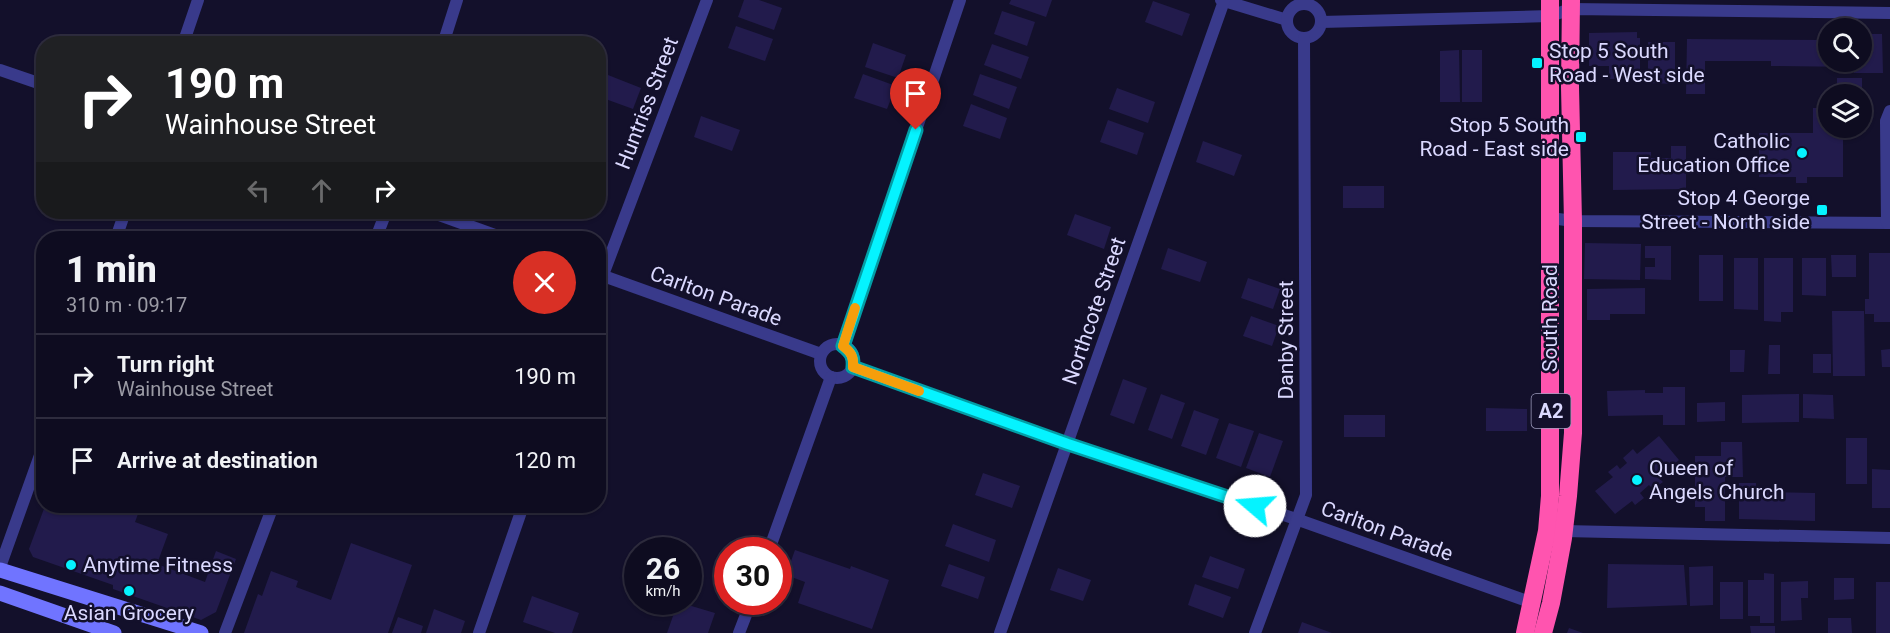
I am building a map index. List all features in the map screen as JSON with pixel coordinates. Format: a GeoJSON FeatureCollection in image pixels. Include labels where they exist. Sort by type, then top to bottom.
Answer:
{"type":"FeatureCollection","features":[{"type":"Feature","properties":{"kind":"highway","name":"South Road"},"geometry":{"type":"LineString","coordinates":[[1543,633],[1564,531],[1573,433],[1571,5]]}},
{"type":"Feature","properties":{"kind":"highway","name":"South Road"},"geometry":{"type":"LineString","coordinates":[[1525,633],[1547,531],[1550,496],[1550,8]]}},
{"type":"Feature","properties":{"kind":"main road"},"geometry":{"type":"LineString","coordinates":[[0,569],[201,633]]}},
{"type":"Feature","properties":{"kind":"main road"},"geometry":{"type":"LineString","coordinates":[[0,593],[114,633]]}},
{"type":"Feature","properties":{"kind":"street"},"geometry":{"type":"LineString","coordinates":[[186,36],[198,0]]}},
{"type":"Feature","properties":{"kind":"street"},"geometry":{"type":"LineString","coordinates":[[446,36],[457,0]]}},
{"type":"Feature","properties":{"kind":"street","name":"Huntriss Street"},"geometry":{"type":"LineString","coordinates":[[606,263],[706,0]]}},
{"type":"Feature","properties":{"kind":"street"},"geometry":{"type":"LineString","coordinates":[[843,346],[960,0]]}},
{"type":"Feature","properties":{"kind":"street"},"geometry":{"type":"LineString","coordinates":[[1223,1],[1287,20]]}},
{"type":"Feature","properties":{"kind":"street","name":"Northcote Street"},"geometry":{"type":"LineString","coordinates":[[1000,633],[1223,1]]}},
{"type":"Feature","properties":{"kind":"street"},"geometry":{"type":"LineString","coordinates":[[1304,2],[1318,11],[1321,22],[1316,33],[1304,38],[1293,34],[1288,27],[1287,20],[1291,10],[1304,2]]}},
{"type":"Feature","properties":{"kind":"street"},"geometry":{"type":"LineString","coordinates":[[1321,22],[1571,5],[1890,13]]}},
{"type":"Feature","properties":{"kind":"street","name":"Danby Street"},"geometry":{"type":"LineString","coordinates":[[1255,633],[1306,495],[1304,38]]}},
{"type":"Feature","properties":{"kind":"street"},"geometry":{"type":"LineString","coordinates":[[0,69],[36,82]]}},
{"type":"Feature","properties":{"kind":"street"},"geometry":{"type":"LineString","coordinates":[[1551,218],[1573,221],[1889,223],[1886,121],[1890,111]]}},
{"type":"Feature","properties":{"kind":"street"},"geometry":{"type":"LineString","coordinates":[[451,219],[484,231]]}},
{"type":"Feature","properties":{"kind":"street","name":"Carlton Parade"},"geometry":{"type":"LineString","coordinates":[[606,281],[821,354]]}},
{"type":"Feature","properties":{"kind":"street"},"geometry":{"type":"LineString","coordinates":[[834,345],[843,346],[850,351],[853,367],[848,374],[840,378],[831,377],[824,372],[820,363],[821,354],[826,348],[834,345]]}},
{"type":"Feature","properties":{"kind":"street","name":"Carlton Parade"},"geometry":{"type":"LineString","coordinates":[[853,367],[1068,444],[1296,519],[1533,603]]}},
{"type":"Feature","properties":{"kind":"street"},"geometry":{"type":"LineString","coordinates":[[774,537],[831,377]]}},
{"type":"Feature","properties":{"kind":"street"},"geometry":{"type":"LineString","coordinates":[[0,569],[36,467]]}},
{"type":"Feature","properties":{"kind":"street"},"geometry":{"type":"LineString","coordinates":[[225,633],[270,513]]}},
{"type":"Feature","properties":{"kind":"street"},"geometry":{"type":"LineString","coordinates":[[479,633],[522,513]]}},
{"type":"Feature","properties":{"kind":"street"},"geometry":{"type":"LineString","coordinates":[[1564,531],[1890,538]]}},
{"type":"Feature","properties":{"kind":"street"},"geometry":{"type":"LineString","coordinates":[[739,633],[746,615]]}},
{"type":"Feature","properties":{"kind":"building"},"geometry":{"type":"Polygon","coordinates":[[[744,0],[759,0],[782,8],[774,30],[738,17],[744,0]]]}},
{"type":"Feature","properties":{"kind":"building"},"geometry":{"type":"Polygon","coordinates":[[[1011,0],[1052,0],[1046,17],[1009,4],[1011,0]]]}},
{"type":"Feature","properties":{"kind":"building"},"geometry":{"type":"Polygon","coordinates":[[[1153,1],[1190,14],[1182,36],[1145,22],[1153,1]]]}},
{"type":"Feature","properties":{"kind":"building"},"geometry":{"type":"Polygon","coordinates":[[[1002,11],[1035,22],[1027,46],[994,34],[1002,11]]]}},
{"type":"Feature","properties":{"kind":"building"},"geometry":{"type":"Polygon","coordinates":[[[736,26],[773,39],[765,61],[728,48],[736,26]]]}},
{"type":"Feature","properties":{"kind":"building"},"geometry":{"type":"Polygon","coordinates":[[[1637,32],[1637,38],[1640,38],[1640,78],[1609,79],[1609,66],[1589,66],[1589,33],[1637,32]]]}},
{"type":"Feature","properties":{"kind":"building"},"geometry":{"type":"Polygon","coordinates":[[[1872,34],[1882,34],[1883,73],[1854,73],[1872,72],[1872,34]]]}},
{"type":"Feature","properties":{"kind":"building"},"geometry":{"type":"Polygon","coordinates":[[[1687,39],[1818,40],[1818,67],[1771,66],[1771,61],[1705,61],[1705,94],[1686,94],[1687,39]]]}},
{"type":"Feature","properties":{"kind":"building"},"geometry":{"type":"Polygon","coordinates":[[[1648,42],[1675,42],[1675,84],[1648,83],[1648,42]]]}},
{"type":"Feature","properties":{"kind":"building"},"geometry":{"type":"Polygon","coordinates":[[[873,43],[906,55],[898,78],[865,67],[873,43]]]}},
{"type":"Feature","properties":{"kind":"building"},"geometry":{"type":"Polygon","coordinates":[[[992,44],[1029,57],[1021,79],[984,65],[992,44]]]}},
{"type":"Feature","properties":{"kind":"building"},"geometry":{"type":"Polygon","coordinates":[[[1459,50],[1460,102],[1440,102],[1440,51],[1459,50]]]}},
{"type":"Feature","properties":{"kind":"building"},"geometry":{"type":"Polygon","coordinates":[[[1462,50],[1482,50],[1482,102],[1462,102],[1462,50]]]}},
{"type":"Feature","properties":{"kind":"building"},"geometry":{"type":"Polygon","coordinates":[[[863,74],[896,86],[887,109],[854,98],[863,74]]]}},
{"type":"Feature","properties":{"kind":"building"},"geometry":{"type":"Polygon","coordinates":[[[980,74],[1017,87],[1009,109],[973,95],[980,74]]]}},
{"type":"Feature","properties":{"kind":"building"},"geometry":{"type":"Polygon","coordinates":[[[608,75],[641,88],[633,109],[606,99],[608,75]]]}},
{"type":"Feature","properties":{"kind":"building"},"geometry":{"type":"Polygon","coordinates":[[[1837,78],[1862,78],[1862,84],[1837,84],[1837,78]]]}},
{"type":"Feature","properties":{"kind":"building"},"geometry":{"type":"Polygon","coordinates":[[[1117,88],[1155,102],[1148,123],[1109,109],[1117,88]]]}},
{"type":"Feature","properties":{"kind":"building"},"geometry":{"type":"Polygon","coordinates":[[[971,104],[1007,118],[1000,139],[963,126],[971,104]]]}},
{"type":"Feature","properties":{"kind":"building"},"geometry":{"type":"Polygon","coordinates":[[[1813,108],[1818,108],[1818,138],[1843,138],[1843,177],[1807,177],[1807,183],[1796,183],[1796,177],[1759,177],[1759,133],[1813,133],[1813,108]]]}},
{"type":"Feature","properties":{"kind":"building"},"geometry":{"type":"Polygon","coordinates":[[[701,116],[740,130],[732,151],[694,137],[701,116]]]}},
{"type":"Feature","properties":{"kind":"building"},"geometry":{"type":"Polygon","coordinates":[[[1108,120],[1144,133],[1137,155],[1100,142],[1108,120]]]}},
{"type":"Feature","properties":{"kind":"building"},"geometry":{"type":"Polygon","coordinates":[[[1203,141],[1242,155],[1234,176],[1196,162],[1203,141]]]}},
{"type":"Feature","properties":{"kind":"building"},"geometry":{"type":"Polygon","coordinates":[[[1671,146],[1686,146],[1686,189],[1613,190],[1613,152],[1651,152],[1651,158],[1671,158],[1671,146]]]}},
{"type":"Feature","properties":{"kind":"building"},"geometry":{"type":"Polygon","coordinates":[[[1343,186],[1384,186],[1384,208],[1343,208],[1343,186]]]}},
{"type":"Feature","properties":{"kind":"building"},"geometry":{"type":"Polygon","coordinates":[[[1075,214],[1111,227],[1104,249],[1067,235],[1075,214]]]}},
{"type":"Feature","properties":{"kind":"building"},"geometry":{"type":"Polygon","coordinates":[[[1585,243],[1641,244],[1640,280],[1584,279],[1585,243]]]}},
{"type":"Feature","properties":{"kind":"building"},"geometry":{"type":"Polygon","coordinates":[[[1645,246],[1671,246],[1671,280],[1645,279],[1645,267],[1655,267],[1655,258],[1645,258],[1645,246]]]}},
{"type":"Feature","properties":{"kind":"building"},"geometry":{"type":"Polygon","coordinates":[[[1168,248],[1207,262],[1200,282],[1161,269],[1168,248]]]}},
{"type":"Feature","properties":{"kind":"building"},"geometry":{"type":"Polygon","coordinates":[[[1869,253],[1890,253],[1890,322],[1874,322],[1874,314],[1865,314],[1865,299],[1869,299],[1869,253]]]}},
{"type":"Feature","properties":{"kind":"building"},"geometry":{"type":"Polygon","coordinates":[[[1699,255],[1723,255],[1723,301],[1699,301],[1699,255]]]}},
{"type":"Feature","properties":{"kind":"building"},"geometry":{"type":"Polygon","coordinates":[[[1831,255],[1856,255],[1856,277],[1832,277],[1831,255]]]}},
{"type":"Feature","properties":{"kind":"building"},"geometry":{"type":"Polygon","coordinates":[[[1734,258],[1758,258],[1758,310],[1734,309],[1734,258]]]}},
{"type":"Feature","properties":{"kind":"building"},"geometry":{"type":"Polygon","coordinates":[[[1764,258],[1793,258],[1793,312],[1781,312],[1781,322],[1764,321],[1764,258]]]}},
{"type":"Feature","properties":{"kind":"building"},"geometry":{"type":"Polygon","coordinates":[[[1802,258],[1826,258],[1826,296],[1802,295],[1802,258]]]}},
{"type":"Feature","properties":{"kind":"building"},"geometry":{"type":"Polygon","coordinates":[[[1248,278],[1280,289],[1273,309],[1241,298],[1248,278]]]}},
{"type":"Feature","properties":{"kind":"building"},"geometry":{"type":"Polygon","coordinates":[[[1645,288],[1645,314],[1610,314],[1610,320],[1587,320],[1587,289],[1645,288]]]}},
{"type":"Feature","properties":{"kind":"building"},"geometry":{"type":"Polygon","coordinates":[[[1832,311],[1864,311],[1865,376],[1833,376],[1832,311]]]}},
{"type":"Feature","properties":{"kind":"building"},"geometry":{"type":"Polygon","coordinates":[[[1251,316],[1279,326],[1272,346],[1243,336],[1251,316]]]}},
{"type":"Feature","properties":{"kind":"building"},"geometry":{"type":"Polygon","coordinates":[[[1769,345],[1780,345],[1780,374],[1768,374],[1769,345]]]}},
{"type":"Feature","properties":{"kind":"building"},"geometry":{"type":"Polygon","coordinates":[[[1890,349],[1890,367],[1882,367],[1881,350],[1890,349]]]}},
{"type":"Feature","properties":{"kind":"building"},"geometry":{"type":"Polygon","coordinates":[[[1730,350],[1745,350],[1744,372],[1730,372],[1730,350]]]}},
{"type":"Feature","properties":{"kind":"building"},"geometry":{"type":"Polygon","coordinates":[[[1813,354],[1831,354],[1831,373],[1813,373],[1813,354]]]}},
{"type":"Feature","properties":{"kind":"building"},"geometry":{"type":"Polygon","coordinates":[[[1123,379],[1147,388],[1134,424],[1110,415],[1123,379]]]}},
{"type":"Feature","properties":{"kind":"building"},"geometry":{"type":"Polygon","coordinates":[[[1663,387],[1685,387],[1685,425],[1663,425],[1663,415],[1608,416],[1607,391],[1645,390],[1645,393],[1663,393],[1663,387]]]}},
{"type":"Feature","properties":{"kind":"building"},"geometry":{"type":"Polygon","coordinates":[[[1161,394],[1185,403],[1172,439],[1148,430],[1161,394]]]}},
{"type":"Feature","properties":{"kind":"building"},"geometry":{"type":"Polygon","coordinates":[[[1799,394],[1799,422],[1742,423],[1742,395],[1799,394]]]}},
{"type":"Feature","properties":{"kind":"building"},"geometry":{"type":"Polygon","coordinates":[[[1803,394],[1833,395],[1834,419],[1803,418],[1803,394]]]}},
{"type":"Feature","properties":{"kind":"building"},"geometry":{"type":"Polygon","coordinates":[[[1725,402],[1725,421],[1697,422],[1697,403],[1725,402]]]}},
{"type":"Feature","properties":{"kind":"building"},"geometry":{"type":"Polygon","coordinates":[[[1486,408],[1527,409],[1527,431],[1486,431],[1486,408]]]}},
{"type":"Feature","properties":{"kind":"building"},"geometry":{"type":"Polygon","coordinates":[[[1194,410],[1219,419],[1206,455],[1181,446],[1194,410]]]}},
{"type":"Feature","properties":{"kind":"building"},"geometry":{"type":"Polygon","coordinates":[[[1344,415],[1385,415],[1385,437],[1344,437],[1344,415]]]}},
{"type":"Feature","properties":{"kind":"building"},"geometry":{"type":"Polygon","coordinates":[[[1229,423],[1254,431],[1241,467],[1216,458],[1229,423]]]}},
{"type":"Feature","properties":{"kind":"building"},"geometry":{"type":"Polygon","coordinates":[[[1259,433],[1283,441],[1270,477],[1246,468],[1259,433]]]}},
{"type":"Feature","properties":{"kind":"building"},"geometry":{"type":"Polygon","coordinates":[[[1659,436],[1679,460],[1658,477],[1663,482],[1653,489],[1649,485],[1640,493],[1644,498],[1635,505],[1632,501],[1615,514],[1595,491],[1613,477],[1608,472],[1617,465],[1620,469],[1627,463],[1623,458],[1633,449],[1637,454],[1659,436]]]}},
{"type":"Feature","properties":{"kind":"building"},"geometry":{"type":"Polygon","coordinates":[[[1846,438],[1867,438],[1867,484],[1846,484],[1846,438]]]}},
{"type":"Feature","properties":{"kind":"building"},"geometry":{"type":"Polygon","coordinates":[[[1721,442],[1742,442],[1743,477],[1725,477],[1725,521],[1705,521],[1705,507],[1695,507],[1695,456],[1721,456],[1721,442]]]}},
{"type":"Feature","properties":{"kind":"building"},"geometry":{"type":"Polygon","coordinates":[[[1872,469],[1890,470],[1890,508],[1872,508],[1872,469]]]}},
{"type":"Feature","properties":{"kind":"building"},"geometry":{"type":"Polygon","coordinates":[[[983,473],[1020,486],[1012,508],[975,495],[983,473]]]}},
{"type":"Feature","properties":{"kind":"building"},"geometry":{"type":"Polygon","coordinates":[[[1739,483],[1756,483],[1756,492],[1815,493],[1815,521],[1739,519],[1739,483]]]}},
{"type":"Feature","properties":{"kind":"building"},"geometry":{"type":"Polygon","coordinates":[[[42,513],[138,513],[135,522],[168,534],[157,564],[205,582],[216,551],[236,559],[216,612],[201,620],[113,589],[113,585],[33,557],[29,549],[42,513]]]}},
{"type":"Feature","properties":{"kind":"building"},"geometry":{"type":"Polygon","coordinates":[[[953,524],[996,540],[989,562],[945,546],[953,524]]]}},
{"type":"Feature","properties":{"kind":"building"},"geometry":{"type":"Polygon","coordinates":[[[351,543],[412,565],[388,633],[244,633],[258,594],[262,596],[271,571],[298,581],[296,587],[331,600],[351,543]]]}},
{"type":"Feature","properties":{"kind":"building"},"geometry":{"type":"Polygon","coordinates":[[[795,550],[889,580],[872,629],[798,603],[805,582],[792,577],[792,558],[795,550]]]}},
{"type":"Feature","properties":{"kind":"building"},"geometry":{"type":"Polygon","coordinates":[[[1210,556],[1245,569],[1238,589],[1202,577],[1210,556]]]}},
{"type":"Feature","properties":{"kind":"building"},"geometry":{"type":"Polygon","coordinates":[[[949,564],[985,577],[978,599],[941,586],[949,564]]]}},
{"type":"Feature","properties":{"kind":"building"},"geometry":{"type":"Polygon","coordinates":[[[1608,564],[1684,565],[1687,605],[1607,608],[1608,564]]]}},
{"type":"Feature","properties":{"kind":"building"},"geometry":{"type":"Polygon","coordinates":[[[1713,566],[1713,605],[1690,606],[1689,567],[1713,566]]]}},
{"type":"Feature","properties":{"kind":"building"},"geometry":{"type":"Polygon","coordinates":[[[1058,568],[1091,580],[1083,601],[1050,590],[1058,568]]]}},
{"type":"Feature","properties":{"kind":"building"},"geometry":{"type":"Polygon","coordinates":[[[1764,573],[1774,574],[1774,623],[1760,623],[1760,616],[1748,616],[1748,580],[1764,580],[1764,573]]]}},
{"type":"Feature","properties":{"kind":"building"},"geometry":{"type":"Polygon","coordinates":[[[1834,578],[1854,578],[1854,599],[1834,600],[1834,578]]]}},
{"type":"Feature","properties":{"kind":"building"},"geometry":{"type":"Polygon","coordinates":[[[1808,581],[1808,598],[1801,598],[1802,620],[1781,621],[1781,582],[1808,581]]]}},
{"type":"Feature","properties":{"kind":"building"},"geometry":{"type":"Polygon","coordinates":[[[1720,582],[1743,582],[1743,619],[1720,619],[1720,582]]]}},
{"type":"Feature","properties":{"kind":"building"},"geometry":{"type":"Polygon","coordinates":[[[1876,582],[1890,582],[1890,633],[1876,633],[1876,582]]]}},
{"type":"Feature","properties":{"kind":"building"},"geometry":{"type":"Polygon","coordinates":[[[1195,584],[1231,597],[1223,618],[1188,605],[1195,584]]]}},
{"type":"Feature","properties":{"kind":"building"},"geometry":{"type":"Polygon","coordinates":[[[532,596],[579,613],[572,633],[555,633],[523,622],[532,596]]]}},
{"type":"Feature","properties":{"kind":"building"},"geometry":{"type":"Polygon","coordinates":[[[434,609],[465,621],[461,633],[426,633],[434,609]]]}},
{"type":"Feature","properties":{"kind":"building"},"geometry":{"type":"Polygon","coordinates":[[[702,609],[714,613],[708,633],[667,633],[673,615],[702,615],[702,609]]]}},
{"type":"Feature","properties":{"kind":"building"},"geometry":{"type":"Polygon","coordinates":[[[398,617],[423,626],[421,633],[392,633],[398,617]]]}},
{"type":"Feature","properties":{"kind":"building"},"geometry":{"type":"Polygon","coordinates":[[[1828,618],[1851,618],[1852,633],[1828,633],[1828,618]]]}},
{"type":"Feature","properties":{"kind":"building"},"geometry":{"type":"Polygon","coordinates":[[[1302,622],[1332,633],[1298,633],[1302,622]]]}},
{"type":"Feature","properties":{"kind":"building"},"geometry":{"type":"Polygon","coordinates":[[[1750,626],[1775,626],[1775,633],[1751,633],[1750,626]]]}},
{"type":"Feature","properties":{"kind":"building"},"geometry":{"type":"Polygon","coordinates":[[[1569,628],[1583,633],[1567,633],[1569,628]]]}},
{"type":"Feature","properties":{"kind":"slow traffic"},"geometry":{"type":"LineString","coordinates":[[855,308],[843,346],[850,351],[853,367],[919,391]]}},
{"type":"Feature","properties":{"kind":"place","name":"Stop 5 South Road - West side"},"geometry":{"type":"Point","coordinates":[1537,63]}},
{"type":"Feature","properties":{"kind":"place","name":"Stop 5 South Road - East side"},"geometry":{"type":"Point","coordinates":[1581,137]}},
{"type":"Feature","properties":{"kind":"place","name":"Catholic Education Office"},"geometry":{"type":"Point","coordinates":[1802,153]}},
{"type":"Feature","properties":{"kind":"place","name":"Stop 4 George Street - North side"},"geometry":{"type":"Point","coordinates":[1822,210]}},
{"type":"Feature","properties":{"kind":"place","name":"Queen of Angels Church"},"geometry":{"type":"Point","coordinates":[1637,480]}},
{"type":"Feature","properties":{"kind":"place","name":"Anytime Fitness"},"geometry":{"type":"Point","coordinates":[71,565]}},
{"type":"Feature","properties":{"kind":"place","name":"Asian Grocery"},"geometry":{"type":"Point","coordinates":[129,591]}},
{"type":"Feature","properties":{"kind":"route"},"geometry":{"type":"LineString","coordinates":[[916,130],[843,346],[850,351],[853,367],[1068,444],[1255,506]]}}]}
